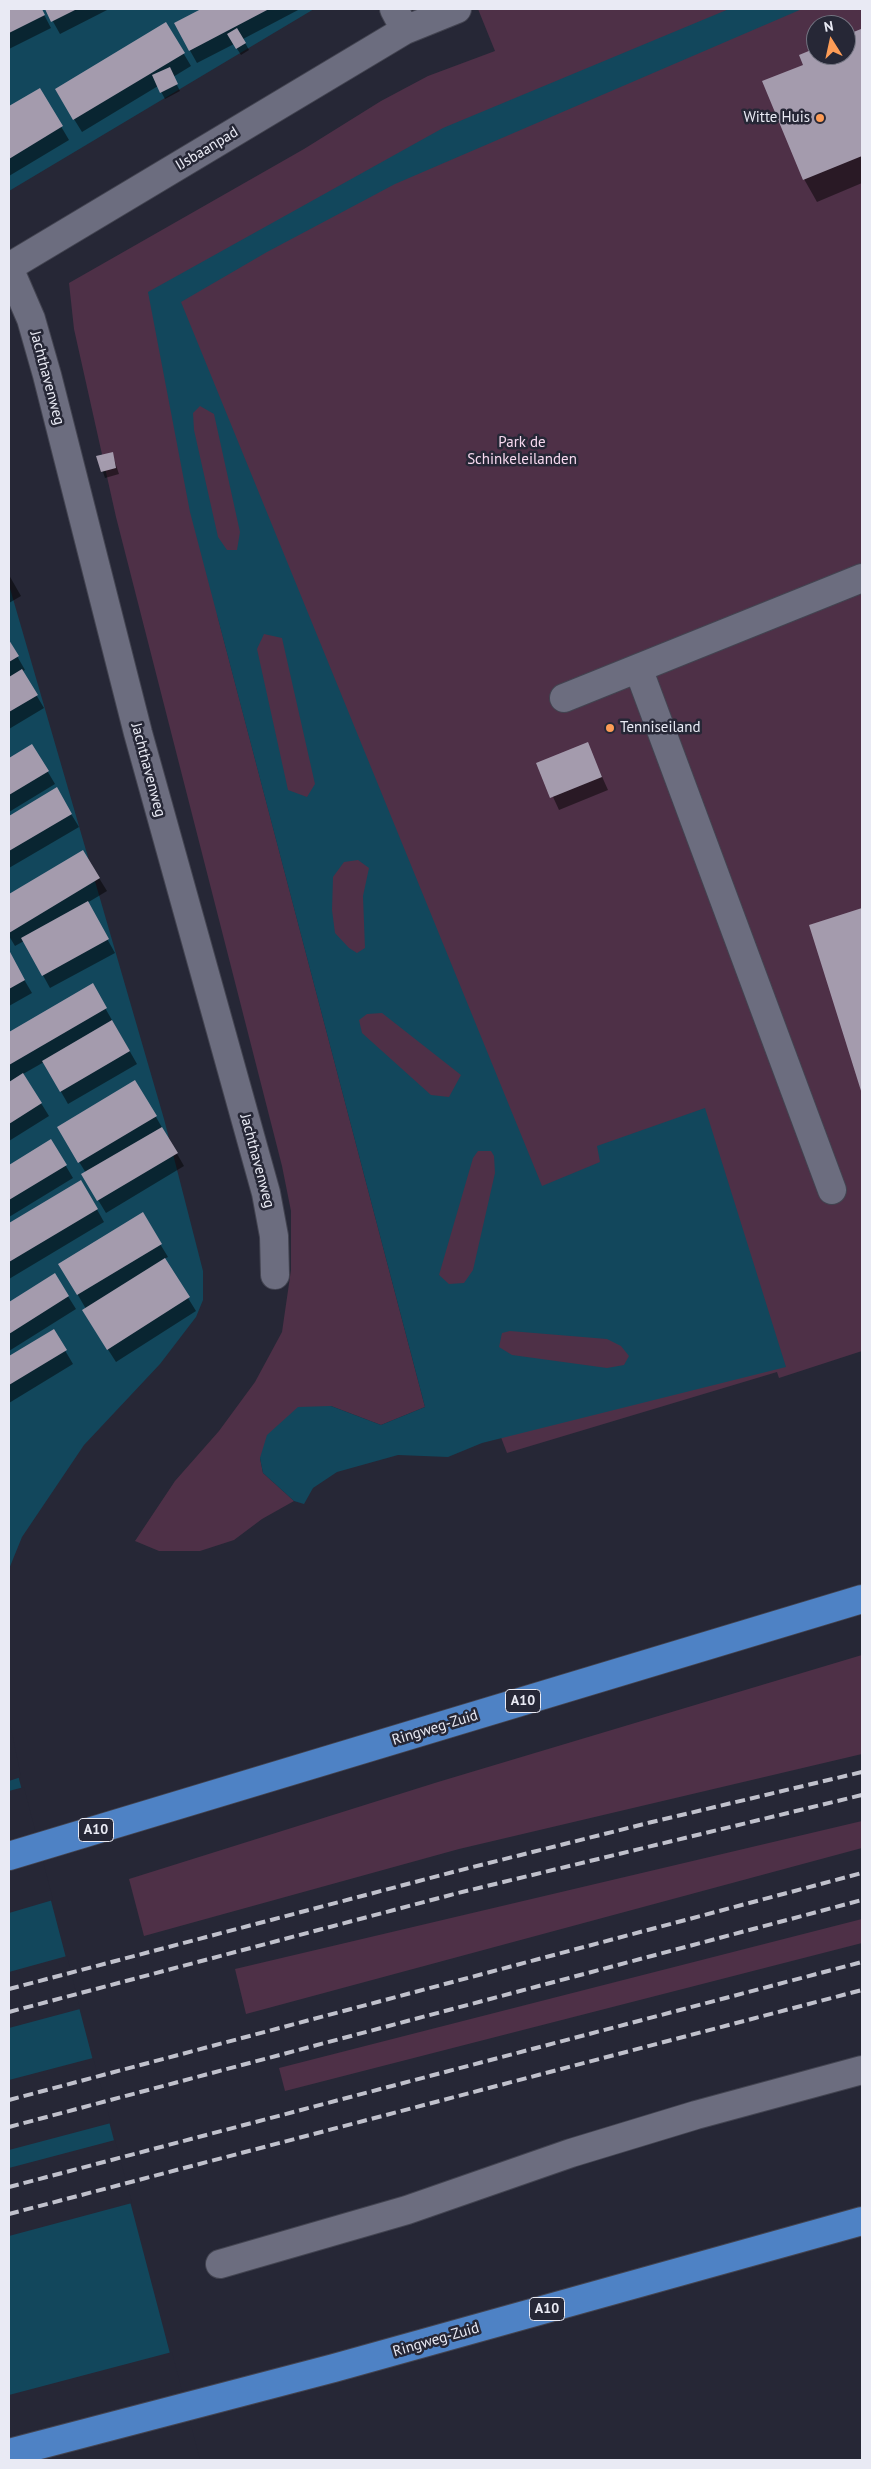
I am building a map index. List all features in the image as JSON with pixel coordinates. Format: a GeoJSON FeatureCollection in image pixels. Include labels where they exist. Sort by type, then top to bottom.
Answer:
{"type":"FeatureCollection","features":[{"type":"Feature","properties":{"kind":"highway","name":"Ringweg-Zuid"},"geometry":{"type":"LineString","coordinates":[[9,1856],[862,1599]]}},
{"type":"Feature","properties":{"kind":"highway","name":"Ringweg-Zuid"},"geometry":{"type":"LineString","coordinates":[[9,2453],[334,2368],[862,2222]]}},
{"type":"Feature","properties":{"kind":"street","name":"IJsbaanpad"},"geometry":{"type":"LineString","coordinates":[[9,268],[399,19],[457,9]]}},
{"type":"Feature","properties":{"kind":"street","name":"Jachthavenweg"},"geometry":{"type":"LineString","coordinates":[[9,268],[31,319],[47,375],[138,733],[266,1192],[274,1236],[275,1276]]}},
{"type":"Feature","properties":{"kind":"street"},"geometry":{"type":"LineString","coordinates":[[564,698],[862,578]]}},
{"type":"Feature","properties":{"kind":"street"},"geometry":{"type":"LineString","coordinates":[[638,668],[832,1190]]}},
{"type":"Feature","properties":{"kind":"street"},"geometry":{"type":"LineString","coordinates":[[220,2264],[407,2210],[598,2145],[696,2115],[862,2070]]}},
{"type":"Feature","properties":{"kind":"green space","name":"Tenniseiland"},"geometry":{"type":"Polygon","coordinates":[[[478,9],[862,9],[862,1351],[779,1378],[777,1372],[507,1453],[439,1275],[217,614],[425,1407],[381,1425],[331,1406],[260,1458],[263,1473],[294,1501],[262,1519],[234,1540],[200,1551],[159,1551],[135,1541],[175,1481],[219,1431],[255,1382],[282,1332],[291,1270],[291,1211],[282,1166],[116,517],[74,329],[69,283],[304,149],[381,101],[428,76],[495,51],[478,9]]]}},
{"type":"Feature","properties":{"kind":"green space"},"geometry":{"type":"Polygon","coordinates":[[[862,1655],[862,1754],[459,1849],[144,1936],[129,1879],[438,1782],[862,1655]]]}},
{"type":"Feature","properties":{"kind":"green space"},"geometry":{"type":"Polygon","coordinates":[[[862,1821],[862,1848],[246,2014],[235,1969],[862,1821]]]}},
{"type":"Feature","properties":{"kind":"green space"},"geometry":{"type":"Polygon","coordinates":[[[862,1919],[862,1943],[285,2091],[279,2068],[862,1919]]]}},
{"type":"Feature","properties":{"kind":"water"},"geometry":{"type":"Polygon","coordinates":[[[9,9],[314,9],[9,191],[9,9]]]}},
{"type":"Feature","properties":{"kind":"water"},"geometry":{"type":"Polygon","coordinates":[[[729,9],[802,9],[395,184],[267,252],[181,302],[542,1186],[600,1162],[597,1146],[705,1108],[786,1367],[482,1443],[448,1457],[398,1455],[337,1472],[313,1488],[304,1504],[294,1501],[263,1473],[260,1458],[267,1435],[298,1407],[331,1406],[381,1425],[425,1407],[190,512],[148,292],[443,128],[729,9]],[[200,406],[193,413],[194,430],[218,537],[227,550],[237,550],[240,532],[214,414],[200,406]],[[264,634],[257,649],[288,790],[307,797],[315,784],[282,638],[264,634]],[[358,860],[344,862],[333,877],[332,910],[335,933],[349,948],[357,953],[365,948],[363,896],[369,868],[358,860]],[[382,1013],[367,1014],[359,1020],[362,1033],[431,1095],[449,1097],[461,1075],[382,1013]],[[478,1151],[473,1158],[439,1275],[449,1284],[464,1283],[473,1270],[495,1173],[494,1156],[491,1151],[478,1151]],[[510,1331],[502,1333],[499,1347],[512,1355],[607,1368],[624,1365],[629,1356],[621,1346],[607,1339],[510,1331]]]}},
{"type":"Feature","properties":{"kind":"water"},"geometry":{"type":"Polygon","coordinates":[[[9,585],[164,1119],[203,1271],[203,1300],[196,1317],[160,1364],[84,1445],[22,1537],[9,1569],[9,585]]]}},
{"type":"Feature","properties":{"kind":"water"},"geometry":{"type":"Polygon","coordinates":[[[9,1720],[19,1779],[198,2460],[9,2460],[9,1720]]]}},
{"type":"Feature","properties":{"kind":"pier"},"geometry":{"type":"Polygon","coordinates":[[[9,1718],[21,1777],[9,1781],[9,1718]]]}},
{"type":"Feature","properties":{"kind":"pier"},"geometry":{"type":"Polygon","coordinates":[[[24,1787],[53,1900],[9,1913],[9,1791],[24,1787]]]}},
{"type":"Feature","properties":{"kind":"pier"},"geometry":{"type":"Polygon","coordinates":[[[67,1956],[80,2009],[9,2028],[9,1972],[67,1956]]]}},
{"type":"Feature","properties":{"kind":"pier"},"geometry":{"type":"Polygon","coordinates":[[[93,2058],[111,2123],[9,2150],[9,2080],[93,2058]]]}},
{"type":"Feature","properties":{"kind":"pier"},"geometry":{"type":"Polygon","coordinates":[[[115,2140],[132,2203],[9,2236],[9,2168],[115,2140]]]}},
{"type":"Feature","properties":{"kind":"pier"},"geometry":{"type":"Polygon","coordinates":[[[172,2352],[200,2460],[9,2460],[9,2395],[172,2352]]]}},
{"type":"Feature","properties":{"kind":"building"},"geometry":{"type":"Polygon","coordinates":[[[9,9],[42,9],[45,15],[9,33],[9,9]]]}},
{"type":"Feature","properties":{"kind":"building"},"geometry":{"type":"Polygon","coordinates":[[[45,9],[77,9],[51,22],[45,9]]]}},
{"type":"Feature","properties":{"kind":"building"},"geometry":{"type":"Polygon","coordinates":[[[201,9],[269,9],[189,51],[174,23],[201,9]]]}},
{"type":"Feature","properties":{"kind":"building"},"geometry":{"type":"Polygon","coordinates":[[[166,22],[185,53],[73,120],[55,89],[166,22]]]}},
{"type":"Feature","properties":{"kind":"building"},"geometry":{"type":"Polygon","coordinates":[[[237,28],[246,43],[236,49],[227,34],[237,28]]]}},
{"type":"Feature","properties":{"kind":"building","name":"Witte Huis"},"geometry":{"type":"Polygon","coordinates":[[[861,29],[862,156],[803,180],[762,81],[803,65],[799,55],[806,52],[806,65],[856,65],[856,31],[861,29]]]}},
{"type":"Feature","properties":{"kind":"building"},"geometry":{"type":"Polygon","coordinates":[[[170,67],[178,84],[160,93],[152,75],[170,67]]]}},
{"type":"Feature","properties":{"kind":"building"},"geometry":{"type":"Polygon","coordinates":[[[40,88],[63,126],[9,159],[9,106],[40,88]]]}},
{"type":"Feature","properties":{"kind":"building"},"geometry":{"type":"Polygon","coordinates":[[[113,452],[116,468],[101,472],[96,456],[113,452]]]}},
{"type":"Feature","properties":{"kind":"building"},"geometry":{"type":"Polygon","coordinates":[[[9,640],[19,656],[9,662],[9,640]]]}},
{"type":"Feature","properties":{"kind":"building"},"geometry":{"type":"Polygon","coordinates":[[[22,669],[38,695],[9,712],[9,677],[22,669]]]}},
{"type":"Feature","properties":{"kind":"building"},"geometry":{"type":"Polygon","coordinates":[[[588,742],[602,777],[550,798],[536,763],[588,742]]]}},
{"type":"Feature","properties":{"kind":"building"},"geometry":{"type":"Polygon","coordinates":[[[32,744],[49,771],[9,795],[9,758],[32,744]]]}},
{"type":"Feature","properties":{"kind":"building"},"geometry":{"type":"Polygon","coordinates":[[[57,787],[72,814],[9,851],[9,816],[57,787]]]}},
{"type":"Feature","properties":{"kind":"building"},"geometry":{"type":"Polygon","coordinates":[[[83,850],[100,878],[9,933],[9,894],[83,850]]]}},
{"type":"Feature","properties":{"kind":"building"},"geometry":{"type":"Polygon","coordinates":[[[88,901],[109,939],[42,976],[21,938],[88,901]]]}},
{"type":"Feature","properties":{"kind":"building"},"geometry":{"type":"Polygon","coordinates":[[[862,908],[862,1094],[809,925],[862,908]]]}},
{"type":"Feature","properties":{"kind":"building"},"geometry":{"type":"Polygon","coordinates":[[[9,950],[25,980],[9,989],[9,950]]]}},
{"type":"Feature","properties":{"kind":"building"},"geometry":{"type":"Polygon","coordinates":[[[93,983],[107,1008],[9,1065],[9,1032],[93,983]]]}},
{"type":"Feature","properties":{"kind":"building"},"geometry":{"type":"Polygon","coordinates":[[[112,1020],[130,1051],[60,1092],[42,1061],[112,1020]]]}},
{"type":"Feature","properties":{"kind":"building"},"geometry":{"type":"Polygon","coordinates":[[[23,1073],[42,1103],[9,1124],[9,1082],[23,1073]]]}},
{"type":"Feature","properties":{"kind":"building"},"geometry":{"type":"Polygon","coordinates":[[[135,1080],[157,1116],[78,1163],[57,1127],[135,1080]]]}},
{"type":"Feature","properties":{"kind":"building"},"geometry":{"type":"Polygon","coordinates":[[[162,1127],[178,1153],[97,1201],[81,1174],[162,1127]]]}},
{"type":"Feature","properties":{"kind":"building"},"geometry":{"type":"Polygon","coordinates":[[[51,1139],[67,1165],[9,1200],[9,1165],[51,1139]]]}},
{"type":"Feature","properties":{"kind":"building"},"geometry":{"type":"Polygon","coordinates":[[[81,1180],[98,1209],[9,1262],[9,1223],[81,1180]]]}},
{"type":"Feature","properties":{"kind":"building"},"geometry":{"type":"Polygon","coordinates":[[[143,1212],[162,1244],[77,1295],[58,1264],[143,1212]]]}},
{"type":"Feature","properties":{"kind":"building"},"geometry":{"type":"Polygon","coordinates":[[[165,1258],[190,1297],[107,1350],[82,1310],[165,1258]]]}},
{"type":"Feature","properties":{"kind":"building"},"geometry":{"type":"Polygon","coordinates":[[[55,1273],[69,1296],[9,1334],[9,1302],[55,1273]]]}},
{"type":"Feature","properties":{"kind":"building"},"geometry":{"type":"Polygon","coordinates":[[[54,1329],[67,1350],[9,1385],[9,1356],[54,1329]]]}},
{"type":"Feature","properties":{"kind":"railway"},"geometry":{"type":"LineString","coordinates":[[9,1989],[453,1872],[862,1772]]}},
{"type":"Feature","properties":{"kind":"railway"},"geometry":{"type":"LineString","coordinates":[[9,2012],[458,1893],[862,1795]]}},
{"type":"Feature","properties":{"kind":"railway"},"geometry":{"type":"LineString","coordinates":[[9,2100],[862,1873]]}},
{"type":"Feature","properties":{"kind":"railway"},"geometry":{"type":"LineString","coordinates":[[9,2127],[862,1900]]}},
{"type":"Feature","properties":{"kind":"railway"},"geometry":{"type":"LineString","coordinates":[[9,2187],[862,1962]]}},
{"type":"Feature","properties":{"kind":"railway"},"geometry":{"type":"LineString","coordinates":[[9,2214],[862,1990]]}},
{"type":"Feature","properties":{"kind":"place","name":"Witte Huis"},"geometry":{"type":"Point","coordinates":[820,118]}},
{"type":"Feature","properties":{"kind":"place","name":"Tenniseiland"},"geometry":{"type":"Point","coordinates":[610,728]}},
{"type":"Feature","properties":{"kind":"park label","name":"Park de Schinkeleilanden"},"geometry":{"type":"Point","coordinates":[522,452]}}]}
